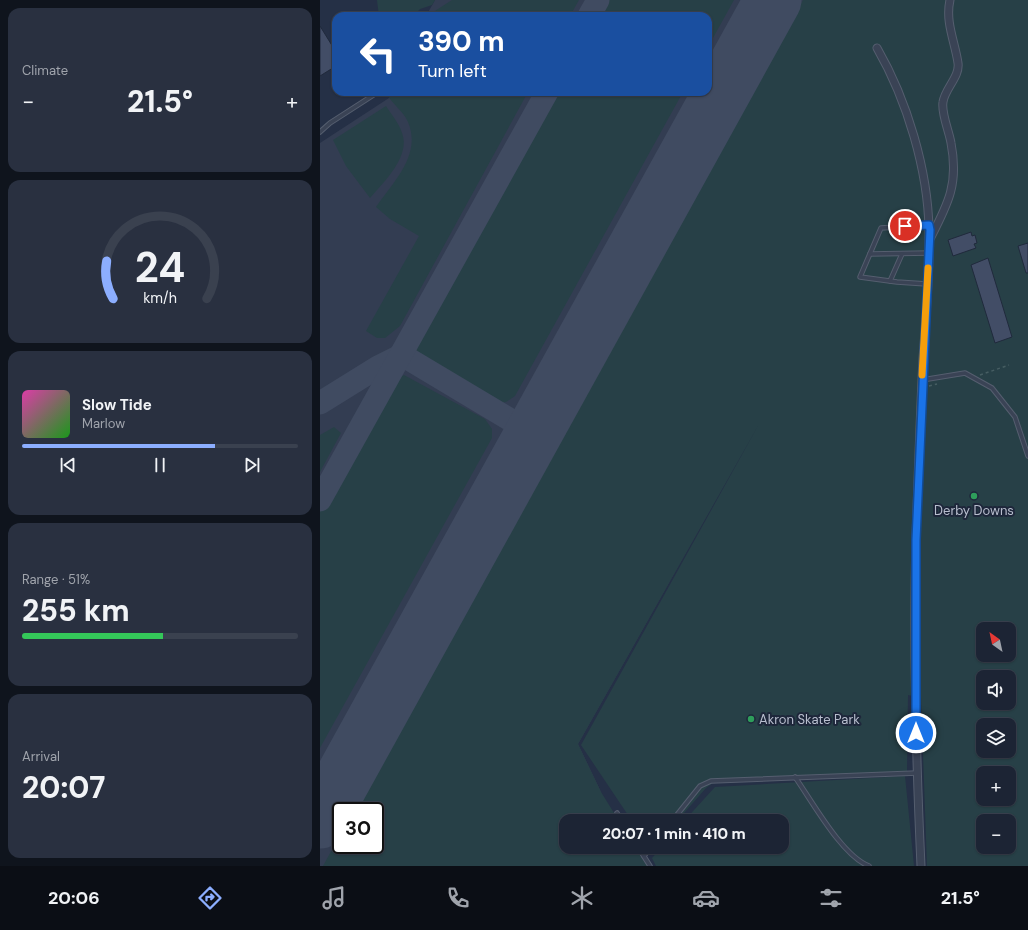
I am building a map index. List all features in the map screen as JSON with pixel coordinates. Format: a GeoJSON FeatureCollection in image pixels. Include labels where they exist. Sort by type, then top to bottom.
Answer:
{"type":"FeatureCollection","features":[{"type":"Feature","properties":{"kind":"street"},"geometry":{"type":"LineString","coordinates":[[929,240],[946,208],[953,182],[951,144],[942,102],[957,73],[958,64],[948,21],[950,0]]}},
{"type":"Feature","properties":{"kind":"street"},"geometry":{"type":"LineString","coordinates":[[877,48],[898,89],[909,120],[921,168],[929,225],[915,598],[917,773],[921,866]]}},
{"type":"Feature","properties":{"kind":"lane"},"geometry":{"type":"LineString","coordinates":[[320,132],[330,123],[372,96]]}},
{"type":"Feature","properties":{"kind":"lane"},"geometry":{"type":"LineString","coordinates":[[927,284],[860,277],[881,228],[929,225]]}},
{"type":"Feature","properties":{"kind":"lane"},"geometry":{"type":"LineString","coordinates":[[870,254],[929,253]]}},
{"type":"Feature","properties":{"kind":"lane"},"geometry":{"type":"LineString","coordinates":[[890,281],[902,254]]}},
{"type":"Feature","properties":{"kind":"lane"},"geometry":{"type":"LineString","coordinates":[[922,380],[965,373],[992,388],[1015,417],[1028,456]]}},
{"type":"Feature","properties":{"kind":"lane"},"geometry":{"type":"LineString","coordinates":[[678,814],[700,786],[711,781],[917,773]]}},
{"type":"Feature","properties":{"kind":"lane"},"geometry":{"type":"LineString","coordinates":[[794,777],[846,850],[859,862],[869,866]]}},
{"type":"Feature","properties":{"kind":"lane"},"geometry":{"type":"LineString","coordinates":[[644,856],[650,866]]}},
{"type":"Feature","properties":{"kind":"shaded area"},"geometry":{"type":"Polygon","coordinates":[[[435,0],[895,0],[835,288],[578,744],[601,792],[574,814],[559,814],[559,854],[570,854],[577,866],[320,866],[320,143],[390,96],[712,96],[712,12],[428,12],[435,0]]]}},
{"type":"Feature","properties":{"kind":"green space"},"geometry":{"type":"Polygon","coordinates":[[[377,0],[435,0],[432,5],[420,9],[417,12],[378,12],[377,0]]]}},
{"type":"Feature","properties":{"kind":"green space"},"geometry":{"type":"Polygon","coordinates":[[[452,0],[579,0],[572,12],[433,12],[452,0]]]}},
{"type":"Feature","properties":{"kind":"green space"},"geometry":{"type":"Polygon","coordinates":[[[604,0],[734,0],[712,40],[712,12],[597,12],[604,0]]]}},
{"type":"Feature","properties":{"kind":"green space"},"geometry":{"type":"Polygon","coordinates":[[[803,0],[1028,0],[1028,866],[927,866],[921,698],[908,695],[907,771],[714,782],[706,788],[683,814],[627,814],[581,745],[759,424],[578,744],[601,792],[615,814],[559,814],[559,854],[639,854],[647,866],[323,866],[332,850],[332,854],[384,854],[384,802],[358,802],[803,0]]]}},
{"type":"Feature","properties":{"kind":"green space"},"geometry":{"type":"Polygon","coordinates":[[[388,96],[526,96],[400,326],[385,338],[377,338],[366,331],[419,236],[390,219],[376,207],[404,168],[409,157],[411,146],[411,134],[408,122],[388,96]]]}},
{"type":"Feature","properties":{"kind":"green space"},"geometry":{"type":"Polygon","coordinates":[[[551,96],[681,96],[515,396],[506,402],[497,403],[423,362],[416,356],[414,345],[551,96]]]}},
{"type":"Feature","properties":{"kind":"green space"},"geometry":{"type":"Polygon","coordinates":[[[386,106],[401,129],[404,142],[403,151],[395,168],[370,198],[346,166],[333,140],[386,106]]]}},
{"type":"Feature","properties":{"kind":"green space"},"geometry":{"type":"Polygon","coordinates":[[[404,375],[485,419],[492,429],[492,438],[320,748],[320,508],[392,381],[404,375]]]}},
{"type":"Feature","properties":{"kind":"green space"},"geometry":{"type":"Polygon","coordinates":[[[334,427],[341,433],[320,472],[320,435],[334,427]]]}},
{"type":"Feature","properties":{"kind":"green space"},"geometry":{"type":"Polygon","coordinates":[[[905,776],[914,866],[656,866],[652,858],[656,854],[789,854],[789,814],[690,814],[715,787],[905,776]]]}},
{"type":"Feature","properties":{"kind":"building"},"geometry":{"type":"Polygon","coordinates":[[[320,26],[332,46],[332,68],[320,76],[320,26]]]}},
{"type":"Feature","properties":{"kind":"building"},"geometry":{"type":"Polygon","coordinates":[[[971,232],[972,236],[975,235],[977,243],[974,244],[976,248],[953,256],[948,240],[971,232]]]}},
{"type":"Feature","properties":{"kind":"building"},"geometry":{"type":"Polygon","coordinates":[[[1028,243],[1028,273],[1026,273],[1018,246],[1028,243]]]}},
{"type":"Feature","properties":{"kind":"building"},"geometry":{"type":"Polygon","coordinates":[[[988,258],[1012,337],[995,343],[971,265],[988,258]]]}},
{"type":"Feature","properties":{"kind":"taxiway"},"geometry":{"type":"LineString","coordinates":[[591,12],[598,0]]}},
{"type":"Feature","properties":{"kind":"taxiway"},"geometry":{"type":"LineString","coordinates":[[320,500],[545,96]]}},
{"type":"Feature","properties":{"kind":"taxiway"},"geometry":{"type":"LineString","coordinates":[[320,403],[378,367],[402,355],[534,434]]}},
{"type":"Feature","properties":{"kind":"runway"},"geometry":{"type":"LineString","coordinates":[[320,820],[773,0]]}},
{"type":"Feature","properties":{"kind":"slow traffic"},"geometry":{"type":"LineString","coordinates":[[922,375],[928,268]]}},
{"type":"Feature","properties":{"kind":"place","name":"Derby Downs"},"geometry":{"type":"Point","coordinates":[974,496]}},
{"type":"Feature","properties":{"kind":"place","name":"Akron Skate Park"},"geometry":{"type":"Point","coordinates":[751,719]}},
{"type":"Feature","properties":{"kind":"route"},"geometry":{"type":"LineString","coordinates":[[905,226],[929,225],[930,230],[916,540],[916,733]]}}]}
